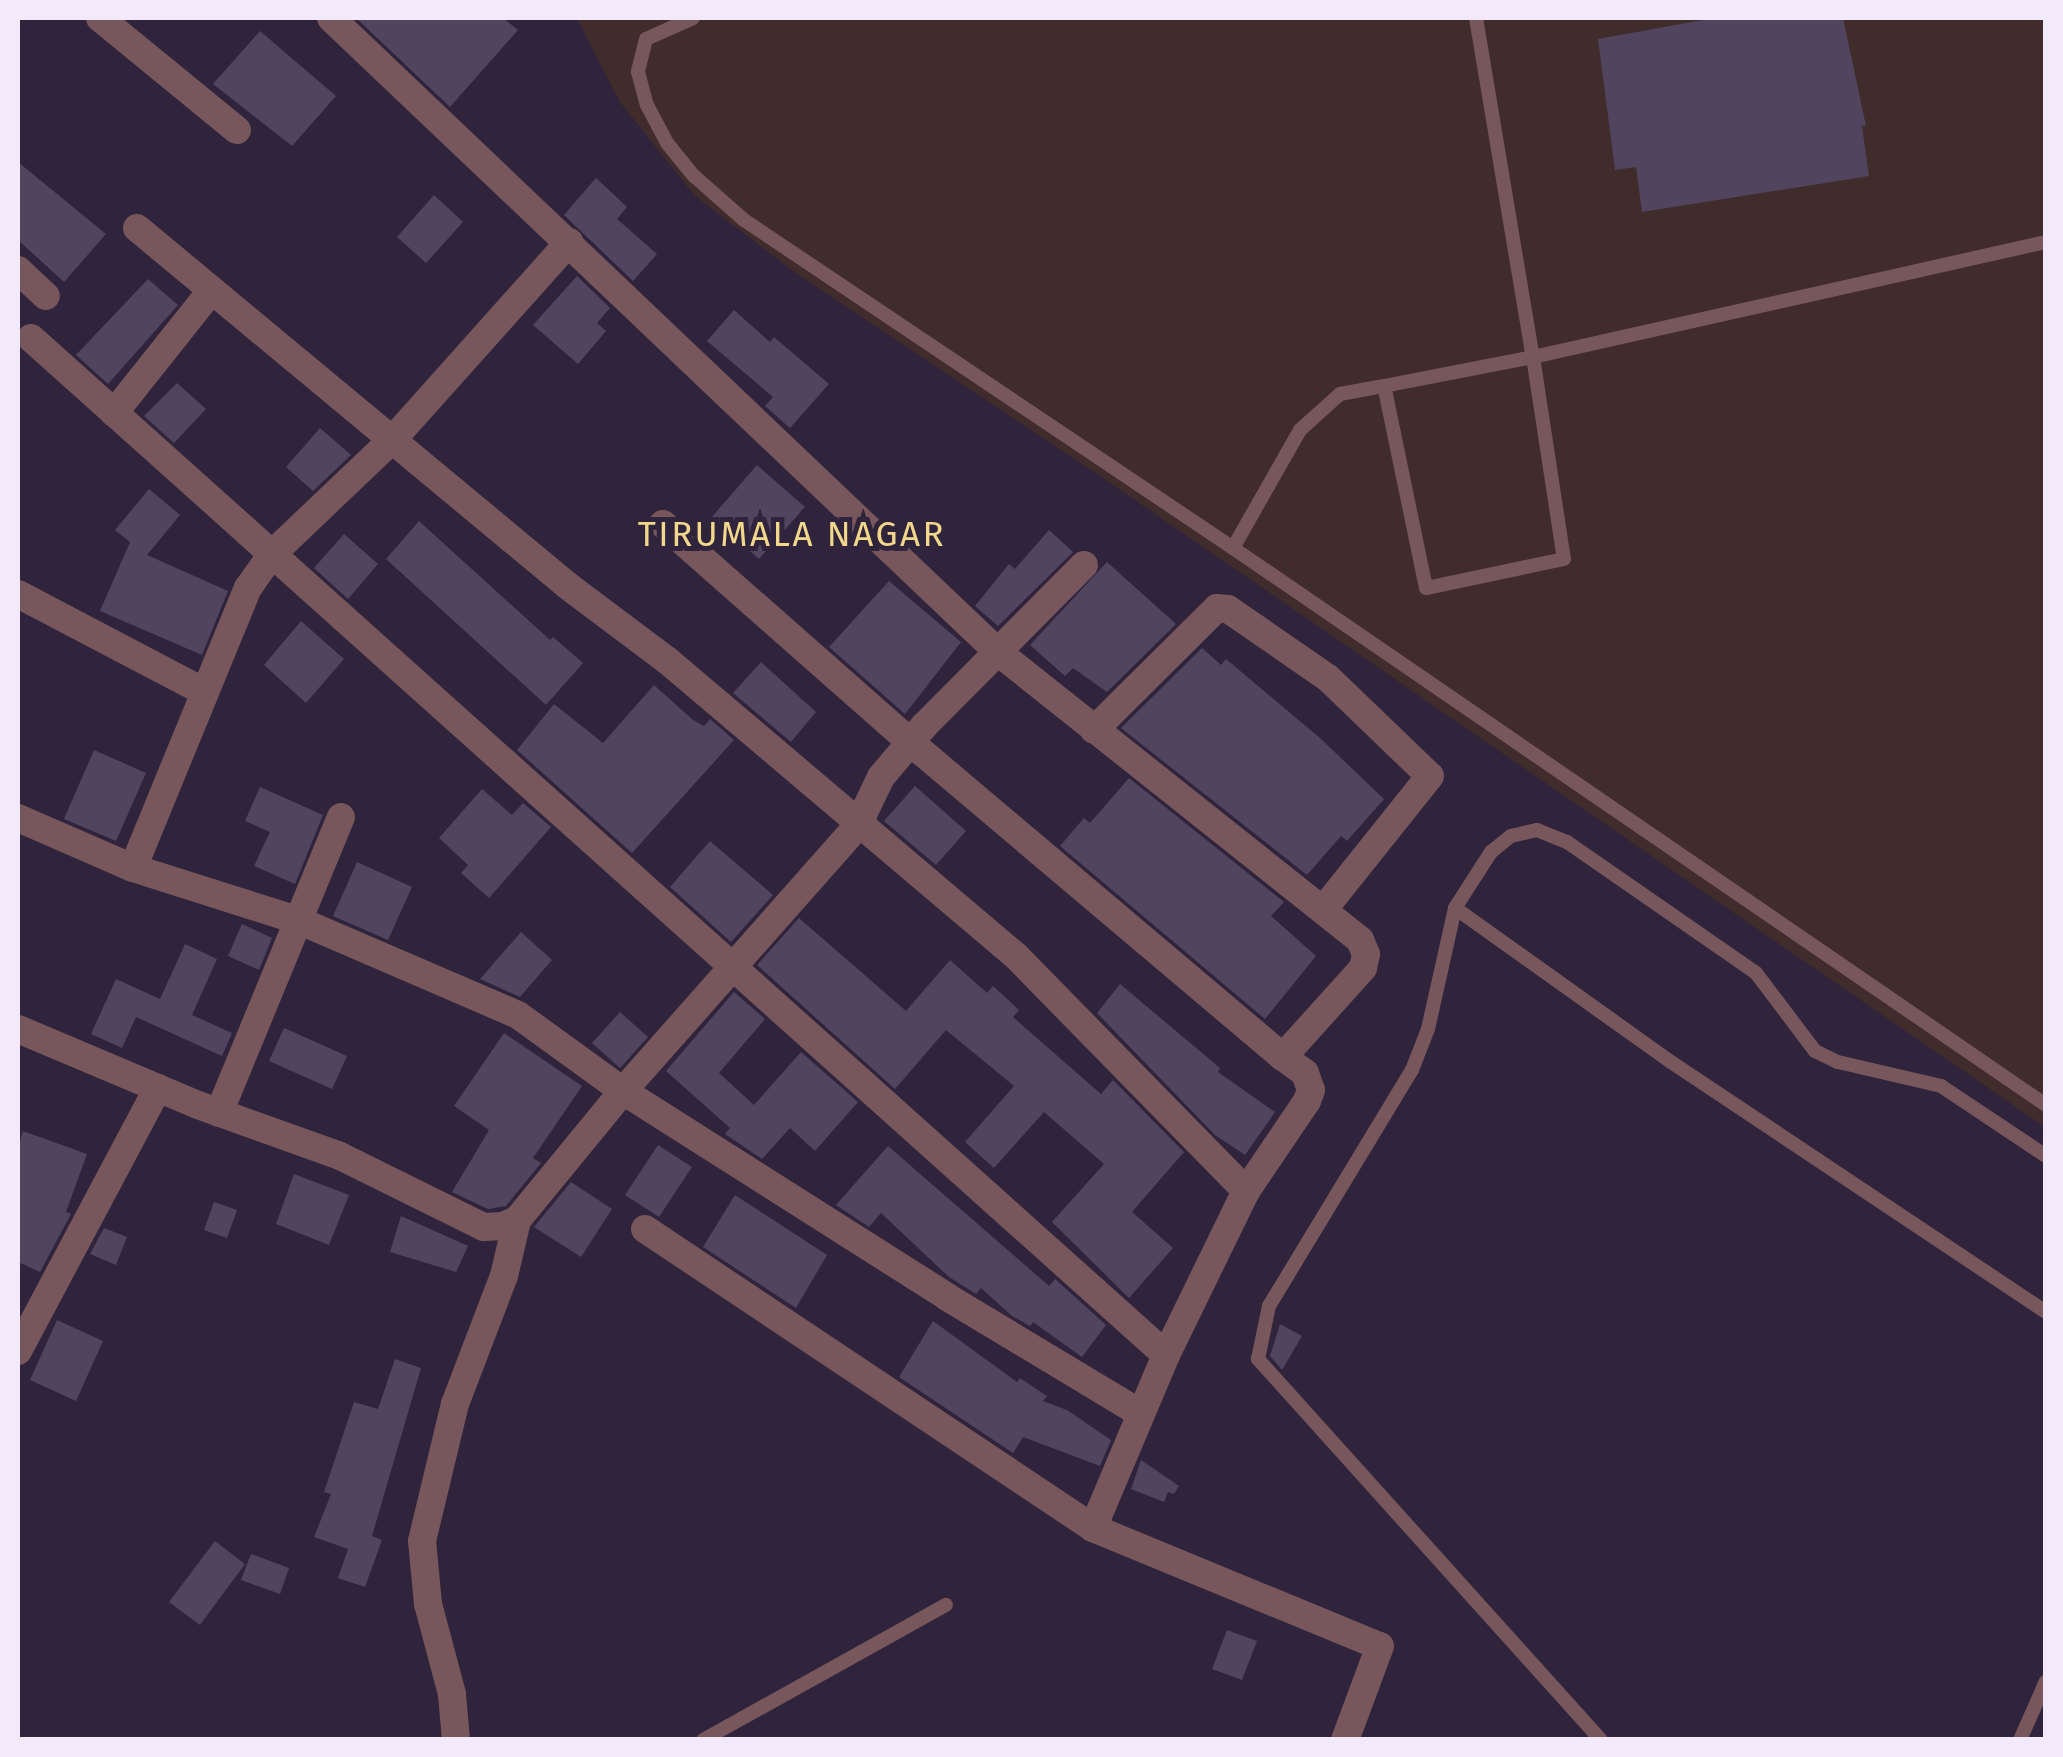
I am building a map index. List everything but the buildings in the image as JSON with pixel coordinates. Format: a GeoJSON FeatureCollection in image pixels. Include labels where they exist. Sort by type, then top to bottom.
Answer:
{"type":"FeatureCollection","features":[{"type":"Feature","properties":{"kind":"street"},"geometry":{"type":"LineString","coordinates":[[100,18],[237,130]]}},
{"type":"Feature","properties":{"kind":"street"},"geometry":{"type":"LineString","coordinates":[[330,18],[998,652],[1360,940],[1366,954],[1363,968],[1283,1057]]}},
{"type":"Feature","properties":{"kind":"street"},"geometry":{"type":"LineString","coordinates":[[137,228],[1016,956],[1246,1190]]}},
{"type":"Feature","properties":{"kind":"street"},"geometry":{"type":"LineString","coordinates":[[134,868],[248,588],[270,556],[394,438],[569,242]]}},
{"type":"Feature","properties":{"kind":"street"},"geometry":{"type":"LineString","coordinates":[[18,270],[46,296]]}},
{"type":"Feature","properties":{"kind":"street"},"geometry":{"type":"LineString","coordinates":[[114,412],[212,290]]}},
{"type":"Feature","properties":{"kind":"street"},"geometry":{"type":"LineString","coordinates":[[32,338],[270,556],[1166,1354]]}},
{"type":"Feature","properties":{"kind":"street"},"geometry":{"type":"LineString","coordinates":[[663,524],[910,742],[1306,1073],[1311,1090],[1246,1190],[1166,1354],[1093,1528]]}},
{"type":"Feature","properties":{"kind":"street"},"geometry":{"type":"LineString","coordinates":[[456,1740],[452,1694],[428,1604],[422,1541],[455,1404],[504,1276],[517,1220],[623,1091],[858,824],[881,777],[910,742],[1084,565]]}},
{"type":"Feature","properties":{"kind":"street"},"geometry":{"type":"LineString","coordinates":[[18,594],[205,692]]}},
{"type":"Feature","properties":{"kind":"street"},"geometry":{"type":"LineString","coordinates":[[1094,730],[1217,608],[1228,609],[1328,678],[1430,776],[1324,909]]}},
{"type":"Feature","properties":{"kind":"street"},"geometry":{"type":"LineString","coordinates":[[18,818],[134,868],[300,922],[518,1015],[623,1091],[947,1297],[1140,1413]]}},
{"type":"Feature","properties":{"kind":"street"},"geometry":{"type":"LineString","coordinates":[[219,1113],[341,818]]}},
{"type":"Feature","properties":{"kind":"street"},"geometry":{"type":"LineString","coordinates":[[18,1029],[219,1113],[338,1156],[484,1228],[517,1220]]}},
{"type":"Feature","properties":{"kind":"street"},"geometry":{"type":"LineString","coordinates":[[18,1351],[158,1088]]}},
{"type":"Feature","properties":{"kind":"street"},"geometry":{"type":"LineString","coordinates":[[645,1228],[1093,1528],[1380,1646],[1345,1740]]}},
{"type":"Feature","properties":{"kind":"lane"},"geometry":{"type":"LineString","coordinates":[[693,18],[673,23],[646,39],[638,72],[654,118],[692,176],[744,220],[1233,548],[2046,1105]]}},
{"type":"Feature","properties":{"kind":"lane"},"geometry":{"type":"LineString","coordinates":[[1384,386],[1426,588],[1564,559],[1476,18]]}},
{"type":"Feature","properties":{"kind":"lane"},"geometry":{"type":"LineString","coordinates":[[1233,548],[1300,430],[1340,394],[1533,357],[2046,242]]}},
{"type":"Feature","properties":{"kind":"lane"},"geometry":{"type":"LineString","coordinates":[[1601,1740],[1258,1359],[1269,1306],[1412,1070],[1428,1029],[1455,908],[1490,852],[1510,836],[1537,830],[1567,842],[1756,972],[1815,1052],[1866,1070],[1941,1086],[2046,1156]]}},
{"type":"Feature","properties":{"kind":"lane"},"geometry":{"type":"LineString","coordinates":[[1455,908],[1671,1062],[2046,1312]]}},
{"type":"Feature","properties":{"kind":"lane"},"geometry":{"type":"LineString","coordinates":[[703,1740],[946,1605]]}},
{"type":"Feature","properties":{"kind":"lane"},"geometry":{"type":"LineString","coordinates":[[2020,1740],[2046,1680]]}},
{"type":"Feature","properties":{"kind":"shaded area"},"geometry":{"type":"Polygon","coordinates":[[[577,18],[2045,18],[2045,1127],[1106,480],[793,271],[695,196],[620,102],[577,18]]]}},
{"type":"Feature","properties":{"kind":"district","name":"TIRUMALA NAGAR"},"geometry":{"type":"Point","coordinates":[792,534]}}]}
